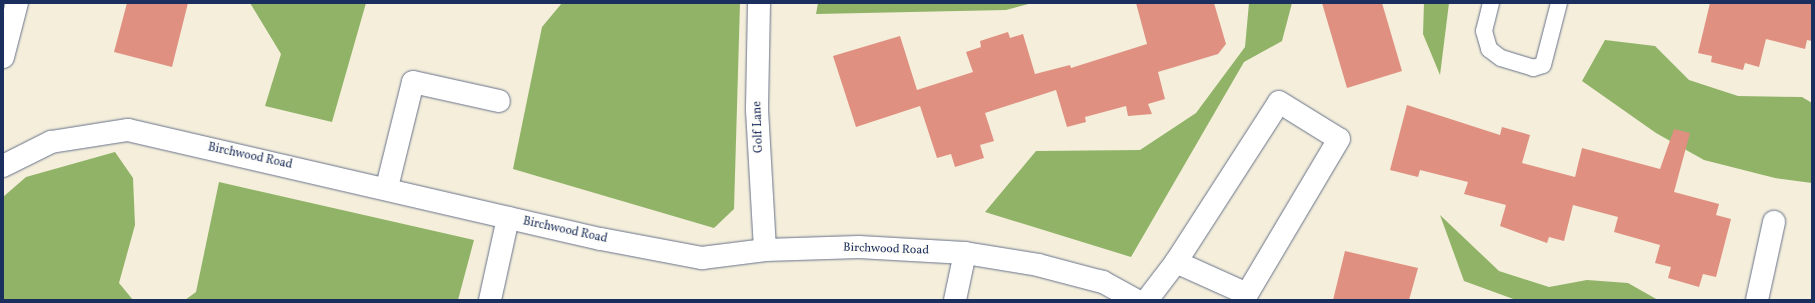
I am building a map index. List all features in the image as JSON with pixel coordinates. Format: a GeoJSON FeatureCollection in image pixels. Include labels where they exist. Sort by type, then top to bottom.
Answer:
{"type":"FeatureCollection","features":[{"type":"Feature","properties":{"kind":"street"},"geometry":{"type":"LineString","coordinates":[[3,57],[17,3]]}},
{"type":"Feature","properties":{"kind":"street","name":"Golf Lane"},"geometry":{"type":"LineString","coordinates":[[759,3],[757,110],[765,250]]}},
{"type":"Feature","properties":{"kind":"street"},"geometry":{"type":"LineString","coordinates":[[387,187],[413,82],[499,101]]}},
{"type":"Feature","properties":{"kind":"street"},"geometry":{"type":"LineString","coordinates":[[1147,300],[1176,262],[1279,102],[1339,140],[1247,294],[1176,262]]}},
{"type":"Feature","properties":{"kind":"street","name":"Birchwood Road"},"geometry":{"type":"LineString","coordinates":[[3,166],[51,142],[128,130],[387,187],[508,218],[702,258],[765,250],[859,247],[965,253],[1038,265],[1103,282],[1135,300]]}},
{"type":"Feature","properties":{"kind":"street"},"geometry":{"type":"LineString","coordinates":[[490,300],[508,218]]}},
{"type":"Feature","properties":{"kind":"street"},"geometry":{"type":"LineString","coordinates":[[1756,300],[1774,222]]}},
{"type":"Feature","properties":{"kind":"street"},"geometry":{"type":"LineString","coordinates":[[955,300],[965,253]]}},
{"type":"Feature","properties":{"kind":"lane"},"geometry":{"type":"LineString","coordinates":[[1491,3],[1484,31],[1489,49],[1501,58],[1533,68],[1543,65],[1560,3]]}},
{"type":"Feature","properties":{"kind":"green space"},"geometry":{"type":"Polygon","coordinates":[[[250,3],[366,3],[332,122],[265,106],[281,54],[250,3]]]}},
{"type":"Feature","properties":{"kind":"green space"},"geometry":{"type":"Polygon","coordinates":[[[562,3],[740,3],[734,209],[714,228],[513,169],[542,27],[562,3]]]}},
{"type":"Feature","properties":{"kind":"green space"},"geometry":{"type":"Polygon","coordinates":[[[818,3],[1032,3],[1006,10],[816,14],[818,3]]]}},
{"type":"Feature","properties":{"kind":"green space"},"geometry":{"type":"Polygon","coordinates":[[[1249,3],[1292,3],[1282,41],[1244,62],[1131,257],[985,212],[1036,151],[1140,150],[1196,113],[1245,47],[1249,3]]]}},
{"type":"Feature","properties":{"kind":"green space"},"geometry":{"type":"Polygon","coordinates":[[[1424,3],[1449,3],[1440,75],[1423,34],[1424,3]]]}},
{"type":"Feature","properties":{"kind":"green space"},"geometry":{"type":"Polygon","coordinates":[[[1605,40],[1655,46],[1689,80],[1738,96],[1802,97],[1812,103],[1812,183],[1775,178],[1704,160],[1656,133],[1582,81],[1605,40]]]}},
{"type":"Feature","properties":{"kind":"green space"},"geometry":{"type":"Polygon","coordinates":[[[115,152],[133,178],[135,225],[119,283],[133,300],[3,300],[3,197],[26,177],[115,152]]]}},
{"type":"Feature","properties":{"kind":"green space"},"geometry":{"type":"Polygon","coordinates":[[[219,182],[474,240],[458,300],[185,300],[196,292],[219,182]]]}},
{"type":"Feature","properties":{"kind":"green space"},"geometry":{"type":"Polygon","coordinates":[[[1440,215],[1499,271],[1549,287],[1587,280],[1628,283],[1658,300],[1516,300],[1464,281],[1440,215]]]}},
{"type":"Feature","properties":{"kind":"building"},"geometry":{"type":"Polygon","coordinates":[[[127,3],[188,3],[172,67],[114,52],[127,3]]]}},
{"type":"Feature","properties":{"kind":"building"},"geometry":{"type":"Polygon","coordinates":[[[1136,3],[1214,3],[1226,44],[1218,54],[1158,72],[1165,99],[1148,104],[1152,114],[1128,116],[1126,106],[1085,117],[1086,122],[1067,127],[1056,90],[985,113],[994,141],[980,145],[984,158],[955,167],[951,154],[937,158],[920,106],[856,127],[833,56],[900,36],[917,90],[973,72],[966,52],[981,47],[980,41],[1008,32],[1010,38],[1023,34],[1035,74],[1070,65],[1071,68],[1147,44],[1136,3]]]}},
{"type":"Feature","properties":{"kind":"building"},"geometry":{"type":"Polygon","coordinates":[[[1322,3],[1382,3],[1402,71],[1347,88],[1322,3]]]}},
{"type":"Feature","properties":{"kind":"building"},"geometry":{"type":"Polygon","coordinates":[[[1710,3],[1812,3],[1812,41],[1807,40],[1805,49],[1766,39],[1759,67],[1745,63],[1743,70],[1711,62],[1712,56],[1698,53],[1710,3]]]}},
{"type":"Feature","properties":{"kind":"building"},"geometry":{"type":"Polygon","coordinates":[[[1407,105],[1500,135],[1502,127],[1530,135],[1522,163],[1575,177],[1582,148],[1660,169],[1674,129],[1690,133],[1674,192],[1719,204],[1716,215],[1731,219],[1716,277],[1703,274],[1699,287],[1668,278],[1671,267],[1655,263],[1660,245],[1614,232],[1618,217],[1573,205],[1564,241],[1549,237],[1547,243],[1500,226],[1506,205],[1464,194],[1468,182],[1420,170],[1418,177],[1390,170],[1407,105]]]}},
{"type":"Feature","properties":{"kind":"building"},"geometry":{"type":"Polygon","coordinates":[[[1345,251],[1418,268],[1409,300],[1333,300],[1345,251]]]}}]}
